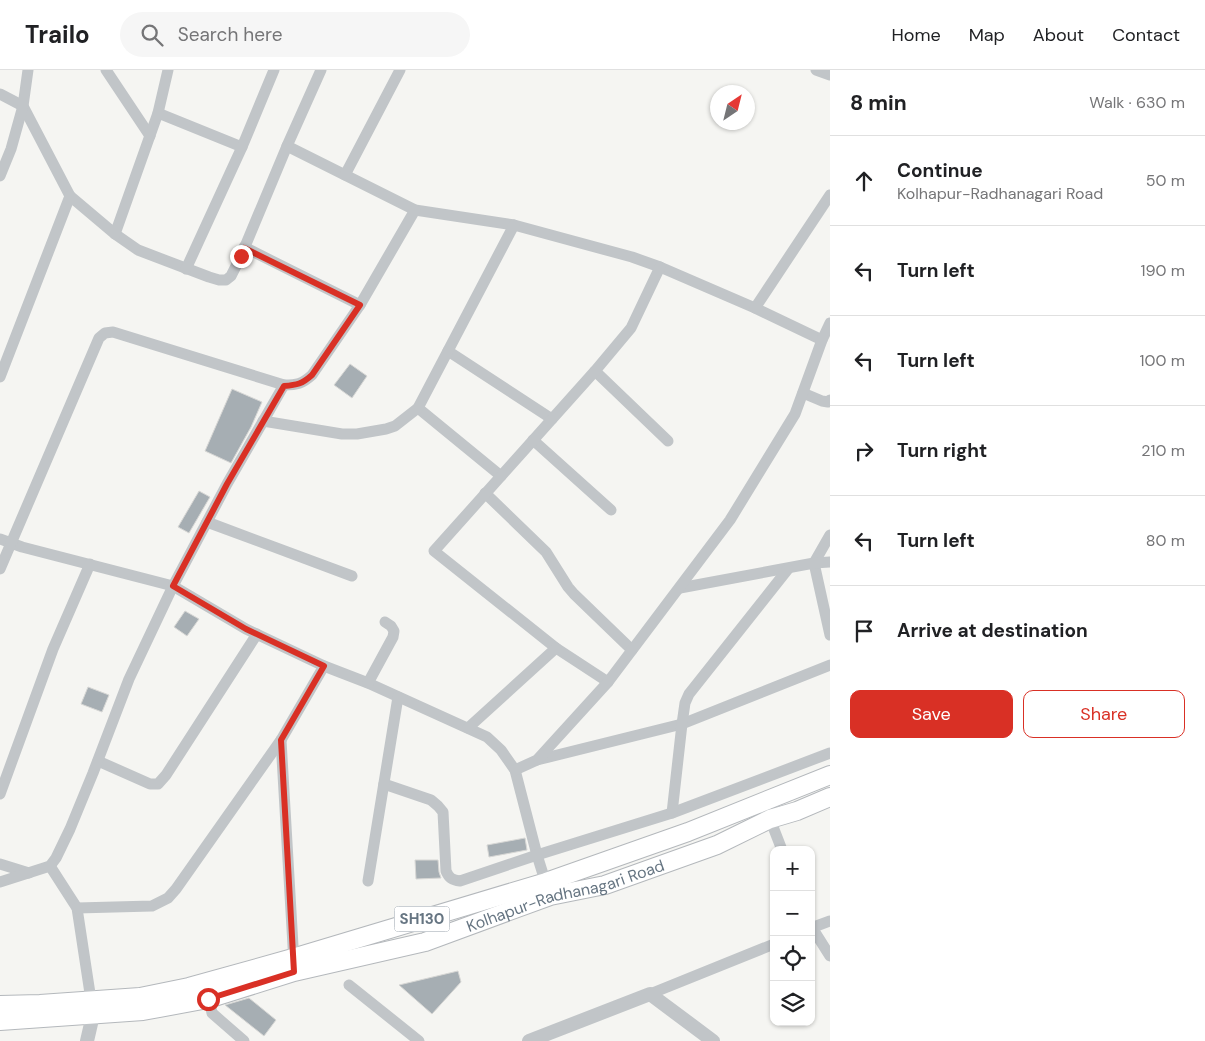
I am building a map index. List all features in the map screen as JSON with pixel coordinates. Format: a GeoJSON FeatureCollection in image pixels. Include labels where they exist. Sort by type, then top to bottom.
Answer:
{"type":"FeatureCollection","features":[{"type":"Feature","properties":{"kind":"main road"},"geometry":{"type":"LineString","coordinates":[[548,889],[830,775]]}},
{"type":"Feature","properties":{"kind":"main road","name":"Kolhapur-Radhanagari Road"},"geometry":{"type":"LineString","coordinates":[[0,1021],[92,1008],[143,1011],[294,965],[425,942],[548,889],[605,885],[717,845],[770,819],[797,811],[830,797]]}},
{"type":"Feature","properties":{"kind":"main road"},"geometry":{"type":"LineString","coordinates":[[0,1005],[40,1004],[92,1008]]}},
{"type":"Feature","properties":{"kind":"street"},"geometry":{"type":"LineString","coordinates":[[0,176],[11,149],[23,106],[28,70]]}},
{"type":"Feature","properties":{"kind":"street"},"geometry":{"type":"LineString","coordinates":[[106,70],[150,136]]}},
{"type":"Feature","properties":{"kind":"street"},"geometry":{"type":"LineString","coordinates":[[114,234],[158,113],[168,70]]}},
{"type":"Feature","properties":{"kind":"street"},"geometry":{"type":"LineString","coordinates":[[186,269],[242,147],[274,70]]}},
{"type":"Feature","properties":{"kind":"street"},"geometry":{"type":"LineString","coordinates":[[0,94],[23,106],[70,196],[114,234],[138,250],[186,269],[219,280],[226,280],[231,276],[244,248],[321,70]]}},
{"type":"Feature","properties":{"kind":"street"},"geometry":{"type":"LineString","coordinates":[[345,175],[400,70]]}},
{"type":"Feature","properties":{"kind":"street"},"geometry":{"type":"LineString","coordinates":[[816,70],[830,75]]}},
{"type":"Feature","properties":{"kind":"street"},"geometry":{"type":"LineString","coordinates":[[158,113],[242,147]]}},
{"type":"Feature","properties":{"kind":"street"},"geometry":{"type":"LineString","coordinates":[[287,146],[415,210],[514,225],[632,257],[660,267],[754,308],[822,340]]}},
{"type":"Feature","properties":{"kind":"street"},"geometry":{"type":"LineString","coordinates":[[754,308],[830,195]]}},
{"type":"Feature","properties":{"kind":"street"},"geometry":{"type":"LineString","coordinates":[[0,377],[70,196]]}},
{"type":"Feature","properties":{"kind":"street"},"geometry":{"type":"LineString","coordinates":[[0,569],[96,344],[105,333],[113,332],[284,386],[298,385],[312,375],[360,305],[415,210]]}},
{"type":"Feature","properties":{"kind":"street"},"geometry":{"type":"LineString","coordinates":[[263,421],[342,434],[357,434],[395,426],[418,408],[514,225]]}},
{"type":"Feature","properties":{"kind":"street"},"geometry":{"type":"LineString","coordinates":[[244,248],[360,305]]}},
{"type":"Feature","properties":{"kind":"street"},"geometry":{"type":"LineString","coordinates":[[608,682],[556,648],[434,551],[624,337],[631,328],[660,267]]}},
{"type":"Feature","properties":{"kind":"street"},"geometry":{"type":"LineString","coordinates":[[537,760],[608,682],[730,520],[795,414],[830,323]]}},
{"type":"Feature","properties":{"kind":"street"},"geometry":{"type":"LineString","coordinates":[[448,351],[552,419]]}},
{"type":"Feature","properties":{"kind":"street"},"geometry":{"type":"LineString","coordinates":[[595,371],[668,441]]}},
{"type":"Feature","properties":{"kind":"street"},"geometry":{"type":"LineString","coordinates":[[0,882],[50,866],[56,858],[98,761],[129,679],[173,586],[227,484],[284,386]]}},
{"type":"Feature","properties":{"kind":"street"},"geometry":{"type":"LineString","coordinates":[[803,393],[822,401],[828,402],[830,400]]}},
{"type":"Feature","properties":{"kind":"street"},"geometry":{"type":"LineString","coordinates":[[418,408],[501,476]]}},
{"type":"Feature","properties":{"kind":"street"},"geometry":{"type":"LineString","coordinates":[[533,440],[611,510]]}},
{"type":"Feature","properties":{"kind":"street"},"geometry":{"type":"LineString","coordinates":[[485,493],[546,552],[568,587],[632,650]]}},
{"type":"Feature","properties":{"kind":"street"},"geometry":{"type":"LineString","coordinates":[[207,522],[352,576]]}},
{"type":"Feature","properties":{"kind":"street"},"geometry":{"type":"LineString","coordinates":[[830,535],[814,563],[830,635]]}},
{"type":"Feature","properties":{"kind":"street"},"geometry":{"type":"LineString","coordinates":[[0,539],[173,586],[257,634],[324,666],[368,683],[487,737],[501,750],[515,770],[537,855],[548,889]]}},
{"type":"Feature","properties":{"kind":"street"},"geometry":{"type":"LineString","coordinates":[[680,588],[814,563],[830,562]]}},
{"type":"Feature","properties":{"kind":"street"},"geometry":{"type":"LineString","coordinates":[[0,794],[53,649],[90,564]]}},
{"type":"Feature","properties":{"kind":"street"},"geometry":{"type":"LineString","coordinates":[[672,813],[682,724],[689,694],[788,568]]}},
{"type":"Feature","properties":{"kind":"street"},"geometry":{"type":"LineString","coordinates":[[368,683],[393,636],[394,631],[385,622]]}},
{"type":"Feature","properties":{"kind":"street"},"geometry":{"type":"LineString","coordinates":[[98,761],[150,784],[158,784],[166,775],[257,634]]}},
{"type":"Feature","properties":{"kind":"street"},"geometry":{"type":"LineString","coordinates":[[468,728],[556,648]]}},
{"type":"Feature","properties":{"kind":"street"},"geometry":{"type":"LineString","coordinates":[[515,770],[537,760],[682,724],[830,665]]}},
{"type":"Feature","properties":{"kind":"street"},"geometry":{"type":"LineString","coordinates":[[77,908],[152,906],[168,898],[281,740],[324,666]]}},
{"type":"Feature","properties":{"kind":"street"},"geometry":{"type":"LineString","coordinates":[[368,881],[398,697]]}},
{"type":"Feature","properties":{"kind":"street"},"geometry":{"type":"LineString","coordinates":[[281,740],[294,965]]}},
{"type":"Feature","properties":{"kind":"street"},"geometry":{"type":"LineString","coordinates":[[384,784],[430,800],[443,812],[446,871],[449,877],[460,881],[672,813],[830,753]]}},
{"type":"Feature","properties":{"kind":"street"},"geometry":{"type":"LineString","coordinates":[[761,802],[780,846]]}},
{"type":"Feature","properties":{"kind":"street"},"geometry":{"type":"LineString","coordinates":[[0,864],[29,873]]}},
{"type":"Feature","properties":{"kind":"street"},"geometry":{"type":"LineString","coordinates":[[50,866],[77,908],[92,1008],[88,1041]]}},
{"type":"Feature","properties":{"kind":"street"},"geometry":{"type":"LineString","coordinates":[[815,926],[830,921]]}},
{"type":"Feature","properties":{"kind":"street"},"geometry":{"type":"LineString","coordinates":[[815,931],[829,952]]}},
{"type":"Feature","properties":{"kind":"street"},"geometry":{"type":"LineString","coordinates":[[529,1041],[770,946]]}},
{"type":"Feature","properties":{"kind":"street"},"geometry":{"type":"LineString","coordinates":[[349,985],[419,1041]]}},
{"type":"Feature","properties":{"kind":"street"},"geometry":{"type":"LineString","coordinates":[[207,991],[212,1013],[244,1041]]}},
{"type":"Feature","properties":{"kind":"street"},"geometry":{"type":"LineString","coordinates":[[650,994],[713,1041]]}},
{"type":"Feature","properties":{"kind":"building"},"geometry":{"type":"Polygon","coordinates":[[[350,364],[367,376],[352,398],[334,385],[350,364]]]}},
{"type":"Feature","properties":{"kind":"building"},"geometry":{"type":"Polygon","coordinates":[[[232,389],[262,402],[251,427],[231,463],[205,451],[232,389]]]}},
{"type":"Feature","properties":{"kind":"building"},"geometry":{"type":"Polygon","coordinates":[[[199,491],[210,497],[189,533],[178,527],[199,491]]]}},
{"type":"Feature","properties":{"kind":"building"},"geometry":{"type":"Polygon","coordinates":[[[185,611],[199,619],[187,636],[174,627],[185,611]]]}},
{"type":"Feature","properties":{"kind":"building"},"geometry":{"type":"Polygon","coordinates":[[[88,687],[109,695],[102,712],[81,704],[88,687]]]}},
{"type":"Feature","properties":{"kind":"building"},"geometry":{"type":"Polygon","coordinates":[[[525,838],[527,850],[489,857],[487,845],[525,838]]]}},
{"type":"Feature","properties":{"kind":"building"},"geometry":{"type":"Polygon","coordinates":[[[415,860],[438,860],[441,878],[416,879],[415,860]]]}},
{"type":"Feature","properties":{"kind":"building"},"geometry":{"type":"Polygon","coordinates":[[[458,971],[461,982],[432,1014],[399,985],[458,971]]]}},
{"type":"Feature","properties":{"kind":"building"},"geometry":{"type":"Polygon","coordinates":[[[249,998],[276,1020],[264,1036],[225,1005],[249,998]]]}},
{"type":"Feature","properties":{"kind":"route"},"geometry":{"type":"LineString","coordinates":[[208,999],[294,972],[281,740],[324,666],[246,629],[173,586],[227,484],[284,386],[298,385],[312,375],[360,305],[244,248],[241,256]]}}]}
